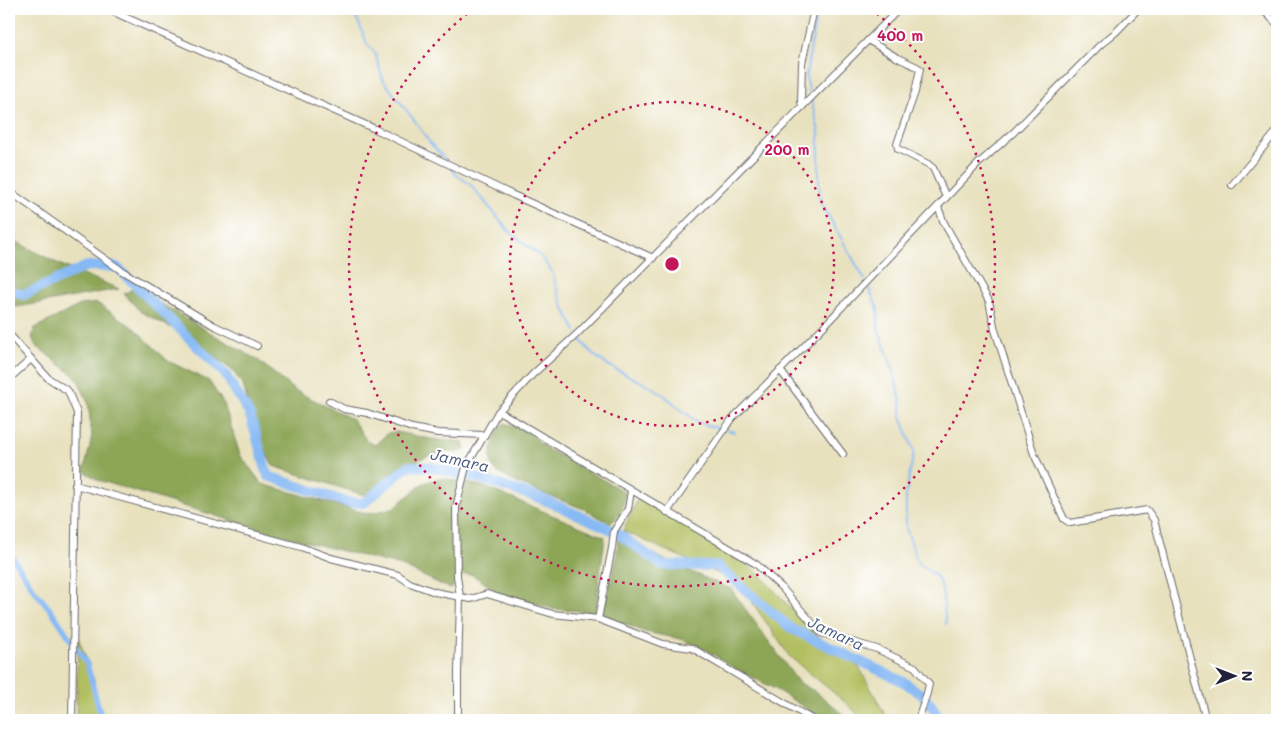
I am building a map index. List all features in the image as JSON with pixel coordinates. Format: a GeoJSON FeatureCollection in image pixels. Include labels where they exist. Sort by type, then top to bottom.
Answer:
{"type":"FeatureCollection","features":[{"type":"Feature","properties":{"kind":"street"},"geometry":{"type":"LineString","coordinates":[[106,9],[367,125],[513,195],[653,258]]}},
{"type":"Feature","properties":{"kind":"street"},"geometry":{"type":"LineString","coordinates":[[802,107],[802,63],[814,9]]}},
{"type":"Feature","properties":{"kind":"street"},"geometry":{"type":"LineString","coordinates":[[458,720],[460,597],[457,576],[456,507],[466,467],[498,412],[533,374],[576,335],[900,9]]}},
{"type":"Feature","properties":{"kind":"street"},"geometry":{"type":"LineString","coordinates":[[667,512],[732,419],[938,207],[946,196],[1014,132],[1138,9]]}},
{"type":"Feature","properties":{"kind":"street"},"geometry":{"type":"LineString","coordinates":[[1262,9],[1277,24]]}},
{"type":"Feature","properties":{"kind":"street"},"geometry":{"type":"LineString","coordinates":[[868,40],[920,69],[915,92],[897,144],[898,149],[933,168],[946,196]]}},
{"type":"Feature","properties":{"kind":"street"},"geometry":{"type":"LineString","coordinates":[[1232,185],[1277,131]]}},
{"type":"Feature","properties":{"kind":"street"},"geometry":{"type":"LineString","coordinates":[[9,191],[122,271],[213,325],[257,346]]}},
{"type":"Feature","properties":{"kind":"street"},"geometry":{"type":"LineString","coordinates":[[938,207],[944,223],[989,302],[995,330],[1034,454],[1064,519],[1070,523],[1147,510],[1154,520],[1206,720]]}},
{"type":"Feature","properties":{"kind":"street"},"geometry":{"type":"LineString","coordinates":[[9,334],[24,348],[48,378],[68,391],[77,413],[72,720]]}},
{"type":"Feature","properties":{"kind":"street"},"geometry":{"type":"LineString","coordinates":[[9,379],[32,359]]}},
{"type":"Feature","properties":{"kind":"street"},"geometry":{"type":"LineString","coordinates":[[780,370],[843,454]]}},
{"type":"Feature","properties":{"kind":"street"},"geometry":{"type":"LineString","coordinates":[[329,401],[344,409],[367,413],[412,428],[438,433],[484,435]]}},
{"type":"Feature","properties":{"kind":"street"},"geometry":{"type":"LineString","coordinates":[[498,412],[756,564],[782,588],[821,634],[877,649],[915,667],[929,684],[918,720]]}},
{"type":"Feature","properties":{"kind":"street"},"geometry":{"type":"LineString","coordinates":[[75,485],[301,547],[330,558],[398,575],[410,583],[436,592],[471,599],[487,594],[552,614],[598,619],[663,644],[692,648],[813,720]]}},
{"type":"Feature","properties":{"kind":"street"},"geometry":{"type":"LineString","coordinates":[[598,619],[614,531],[628,509],[631,491]]}},
{"type":"Feature","properties":{"kind":"green space"},"geometry":{"type":"Polygon","coordinates":[[[9,238],[61,265],[119,289],[9,308],[9,238]]]}},
{"type":"Feature","properties":{"kind":"green space"},"geometry":{"type":"Polygon","coordinates":[[[134,288],[259,361],[294,390],[352,419],[367,441],[375,445],[388,433],[396,432],[431,439],[463,442],[465,450],[438,453],[419,460],[393,476],[370,497],[273,466],[257,435],[243,385],[233,371],[189,337],[141,312],[124,294],[134,288]]]}},
{"type":"Feature","properties":{"kind":"green space"},"geometry":{"type":"Polygon","coordinates":[[[97,303],[134,328],[168,361],[209,381],[224,404],[240,455],[262,484],[369,514],[395,507],[422,484],[439,478],[447,479],[482,486],[605,537],[595,612],[554,609],[500,593],[471,574],[462,575],[451,589],[402,566],[279,535],[98,480],[84,471],[92,437],[88,402],[77,378],[35,345],[32,337],[35,328],[80,305],[97,303]]]}},
{"type":"Feature","properties":{"kind":"green space"},"geometry":{"type":"Polygon","coordinates":[[[504,423],[527,432],[549,450],[625,492],[620,514],[610,523],[586,510],[500,474],[494,469],[491,452],[495,439],[504,423]]]}},
{"type":"Feature","properties":{"kind":"green space"},"geometry":{"type":"Polygon","coordinates":[[[638,498],[732,554],[757,572],[811,630],[859,667],[888,720],[863,720],[845,702],[790,657],[739,583],[623,531],[638,498]]]}},
{"type":"Feature","properties":{"kind":"green space"},"geometry":{"type":"Polygon","coordinates":[[[618,538],[731,589],[798,682],[816,692],[850,720],[825,720],[706,650],[681,639],[645,632],[602,615],[617,558],[618,538]]]}},
{"type":"Feature","properties":{"kind":"green space"},"geometry":{"type":"Polygon","coordinates":[[[78,637],[94,680],[97,703],[102,720],[76,720],[78,637]]]}},
{"type":"Feature","properties":{"kind":"waterway"},"geometry":{"type":"LineString","coordinates":[[348,9],[358,21],[367,44],[375,53],[383,80],[430,143],[446,160]]}},
{"type":"Feature","properties":{"kind":"waterway"},"geometry":{"type":"LineString","coordinates":[[810,95],[806,76],[816,16]]}},
{"type":"Feature","properties":{"kind":"waterway"},"geometry":{"type":"LineString","coordinates":[[811,100],[819,132],[821,203],[865,280]]}},
{"type":"Feature","properties":{"kind":"waterway"},"geometry":{"type":"LineString","coordinates":[[451,168],[455,174],[470,184],[510,232],[541,257],[548,266],[553,274],[565,311],[576,331]]}},
{"type":"Feature","properties":{"kind":"waterway","name":"Jamara"},"geometry":{"type":"LineString","coordinates":[[9,290],[24,295],[87,266],[117,267],[225,374],[250,415],[268,476],[346,502],[364,503],[408,466],[431,467],[475,477],[542,499],[614,531],[662,565],[717,566],[792,629],[904,682],[925,697],[942,720]]}},
{"type":"Feature","properties":{"kind":"waterway"},"geometry":{"type":"LineString","coordinates":[[867,284],[878,309],[878,329],[893,369],[901,402],[901,416],[914,452],[906,492],[906,528],[918,563],[937,577],[942,589],[946,624]]}},
{"type":"Feature","properties":{"kind":"waterway"},"geometry":{"type":"LineString","coordinates":[[578,335],[593,354],[611,367],[659,392],[697,421],[722,429]]}},
{"type":"Feature","properties":{"kind":"waterway"},"geometry":{"type":"LineString","coordinates":[[727,430],[734,432]]}},
{"type":"Feature","properties":{"kind":"waterway"},"geometry":{"type":"LineString","coordinates":[[9,552],[87,664],[102,720]]}}]}
